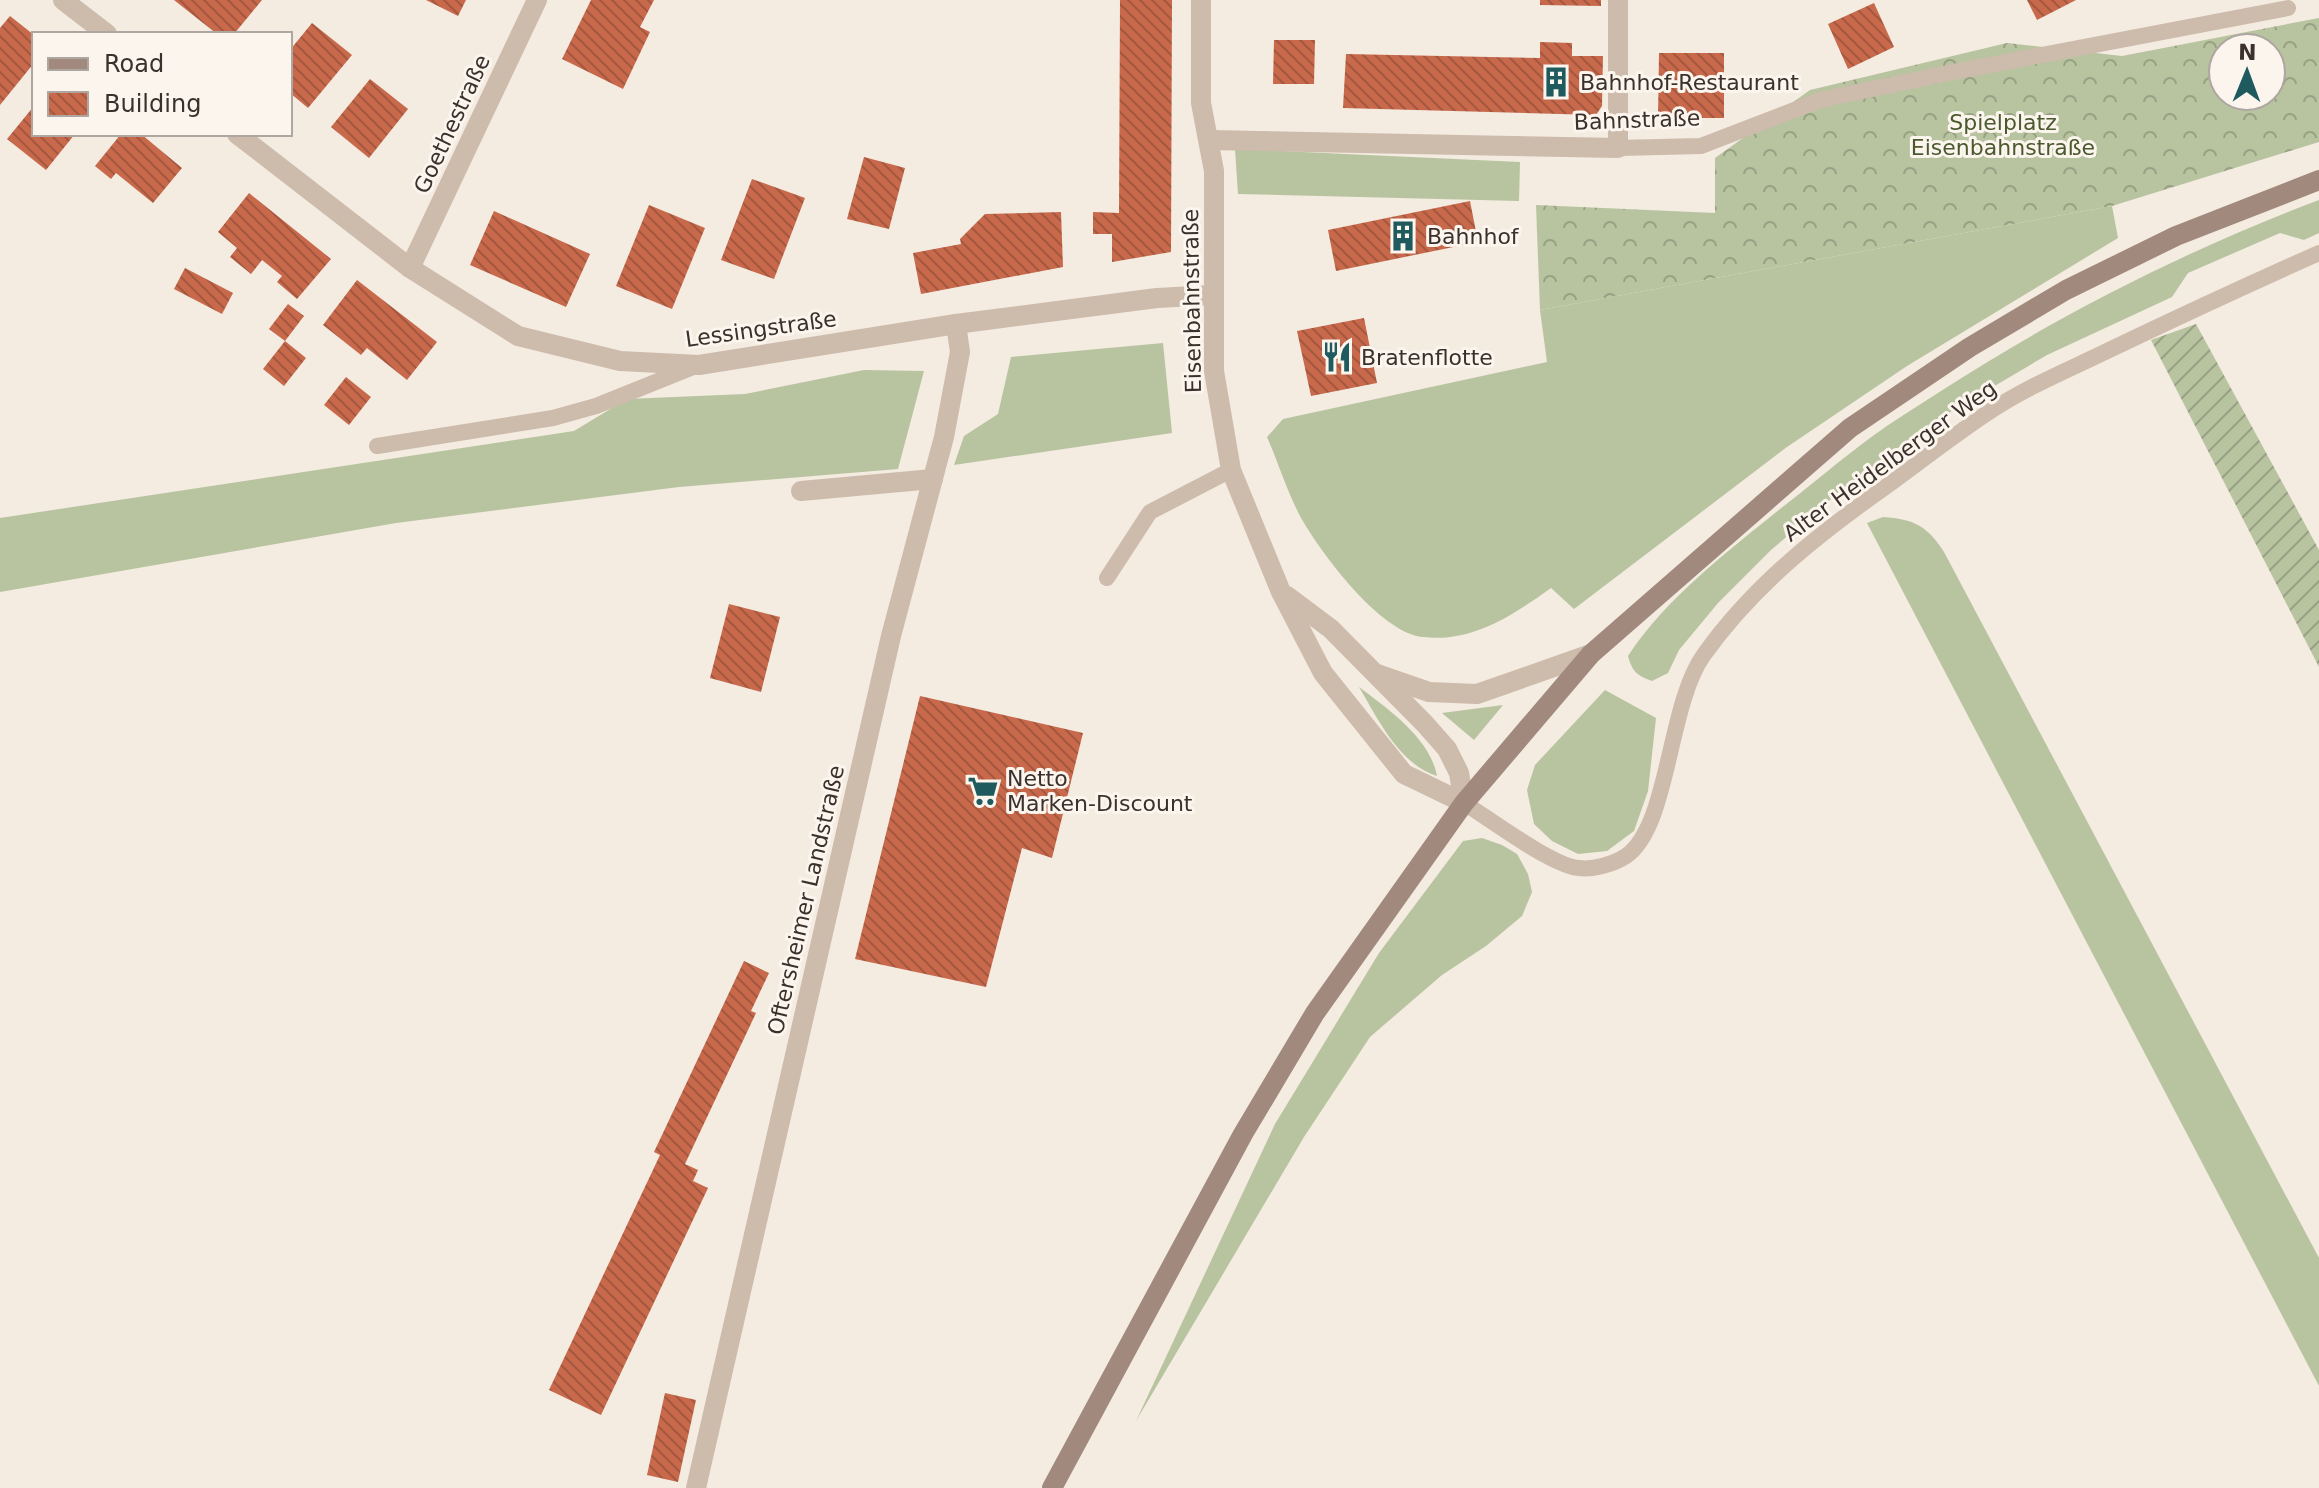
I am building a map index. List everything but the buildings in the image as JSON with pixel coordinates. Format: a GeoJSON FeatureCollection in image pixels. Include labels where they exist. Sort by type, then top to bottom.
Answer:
{"type":"FeatureCollection","features":[{"type":"Feature","properties":{"kind":"main road"},"geometry":{"type":"LineString","coordinates":[[1052,1488],[1235,1147],[1315,1013],[1464,803],[1591,654],[1850,428],[1970,347],[2066,290],[2176,236],[2319,180]]}},
{"type":"Feature","properties":{"kind":"street"},"geometry":{"type":"LineString","coordinates":[[63,0],[104,32]]}},
{"type":"Feature","properties":{"kind":"street","name":"Goethestraße"},"geometry":{"type":"LineString","coordinates":[[410,268],[537,0]]}},
{"type":"Feature","properties":{"kind":"street","name":"Eisenbahnstraße"},"geometry":{"type":"LineString","coordinates":[[1201,0],[1201,103],[1214,171],[1214,371],[1231,470],[1281,592],[1323,673],[1404,774],[1464,803]]}},
{"type":"Feature","properties":{"kind":"street"},"geometry":{"type":"LineString","coordinates":[[1618,0],[1618,148]]}},
{"type":"Feature","properties":{"kind":"street","name":"Lessingstraße"},"geometry":{"type":"LineString","coordinates":[[240,136],[410,268],[518,336],[620,361],[699,365],[956,324],[1157,298],[1213,295]]}},
{"type":"Feature","properties":{"kind":"street","name":"Bahnstraße"},"geometry":{"type":"LineString","coordinates":[[1210,140],[1618,148]]}},
{"type":"Feature","properties":{"kind":"street","name":"Oftersheimer Landstraße"},"geometry":{"type":"LineString","coordinates":[[696,1488],[891,636],[944,437],[960,352],[956,324]]}},
{"type":"Feature","properties":{"kind":"street"},"geometry":{"type":"LineString","coordinates":[[801,491],[933,479]]}},
{"type":"Feature","properties":{"kind":"street"},"geometry":{"type":"LineString","coordinates":[[1281,592],[1331,629],[1447,749],[1459,773],[1464,803]]}},
{"type":"Feature","properties":{"kind":"street"},"geometry":{"type":"LineString","coordinates":[[1371,672],[1429,692],[1477,694],[1591,654]]}},
{"type":"Feature","properties":{"kind":"lane","name":"Bahnstraße"},"geometry":{"type":"LineString","coordinates":[[1618,148],[1701,146],[1820,100],[2288,8]]}},
{"type":"Feature","properties":{"kind":"lane","name":"Alter Heidelberger Weg"},"geometry":{"type":"LineString","coordinates":[[1464,803],[1559,862],[1579,868],[1603,866],[1626,856],[1641,841],[1651,821],[1689,680],[1703,657],[1772,577],[1822,532],[1993,409],[2191,311],[2319,253]]}},
{"type":"Feature","properties":{"kind":"lane"},"geometry":{"type":"LineString","coordinates":[[377,446],[553,418],[596,406],[699,365]]}},
{"type":"Feature","properties":{"kind":"lane"},"geometry":{"type":"LineString","coordinates":[[1107,578],[1150,512],[1231,470]]}},
{"type":"Feature","properties":{"kind":"green space","name":"Spielplatz Eisenbahnstraße"},"geometry":{"type":"Polygon","coordinates":[[[2319,18],[2319,142],[2112,206],[1540,310],[1536,205],[1715,213],[1715,158],[1810,90],[2007,43],[2122,56],[2207,40],[2207,112],[2287,112],[2287,32],[2246,32],[2319,18]]]}},
{"type":"Feature","properties":{"kind":"green space"},"geometry":{"type":"Polygon","coordinates":[[[1235,149],[1520,162],[1519,201],[1238,194],[1235,149]]]}},
{"type":"Feature","properties":{"kind":"green space"},"geometry":{"type":"Polygon","coordinates":[[[2319,200],[2319,233],[2304,240],[2280,233],[2188,273],[2172,297],[2047,355],[1930,424],[1843,489],[1771,550],[1718,603],[1679,650],[1668,673],[1652,681],[1633,669],[1628,656],[1679,595],[1739,542],[1888,426],[1986,363],[2125,285],[2221,240],[2319,200]]]}},
{"type":"Feature","properties":{"kind":"green space"},"geometry":{"type":"Polygon","coordinates":[[[2112,206],[2118,238],[1907,366],[1787,447],[1574,609],[1551,588],[1507,617],[1475,631],[1441,638],[1406,632],[1370,606],[1322,550],[1295,506],[1267,437],[1283,419],[1547,362],[1540,310],[2112,206]]]}},
{"type":"Feature","properties":{"kind":"green space"},"geometry":{"type":"Polygon","coordinates":[[[2196,324],[2319,550],[2319,667],[2151,340],[2196,324]]]}},
{"type":"Feature","properties":{"kind":"green space"},"geometry":{"type":"Polygon","coordinates":[[[1163,343],[1172,433],[954,465],[964,436],[998,414],[1011,357],[1163,343]]]}},
{"type":"Feature","properties":{"kind":"green space"},"geometry":{"type":"Polygon","coordinates":[[[864,370],[924,371],[898,469],[679,487],[396,523],[0,592],[0,518],[574,431],[627,399],[745,394],[864,370]]]}},
{"type":"Feature","properties":{"kind":"green space"},"geometry":{"type":"Polygon","coordinates":[[[1883,517],[1919,526],[1932,536],[1944,552],[2319,1258],[2319,1386],[1867,523],[1883,517]]]}},
{"type":"Feature","properties":{"kind":"green space"},"geometry":{"type":"Polygon","coordinates":[[[1359,687],[1417,737],[1433,762],[1437,776],[1411,762],[1401,751],[1359,687]]]}},
{"type":"Feature","properties":{"kind":"green space"},"geometry":{"type":"Polygon","coordinates":[[[1605,690],[1656,718],[1648,791],[1634,831],[1607,851],[1578,854],[1552,841],[1534,824],[1527,790],[1535,765],[1605,690]]]}},
{"type":"Feature","properties":{"kind":"green space"},"geometry":{"type":"Polygon","coordinates":[[[1503,705],[1474,740],[1442,713],[1503,705]]]}},
{"type":"Feature","properties":{"kind":"green space"},"geometry":{"type":"Polygon","coordinates":[[[1482,838],[1517,854],[1528,874],[1532,892],[1522,916],[1486,946],[1442,975],[1370,1037],[1304,1137],[1136,1421],[1275,1124],[1379,953],[1463,841],[1482,838]]]}},
{"type":"Feature","properties":{"kind":"place","name":"Bahnhof-Restaurant"},"geometry":{"type":"Point","coordinates":[1556,82]}},
{"type":"Feature","properties":{"kind":"place","name":"Bahnhof"},"geometry":{"type":"Point","coordinates":[1403,236]}},
{"type":"Feature","properties":{"kind":"place","name":"Bratenflotte"},"geometry":{"type":"Point","coordinates":[1337,357]}},
{"type":"Feature","properties":{"kind":"place","name":"Netto Marken-Discount"},"geometry":{"type":"Point","coordinates":[983,791]}}]}
